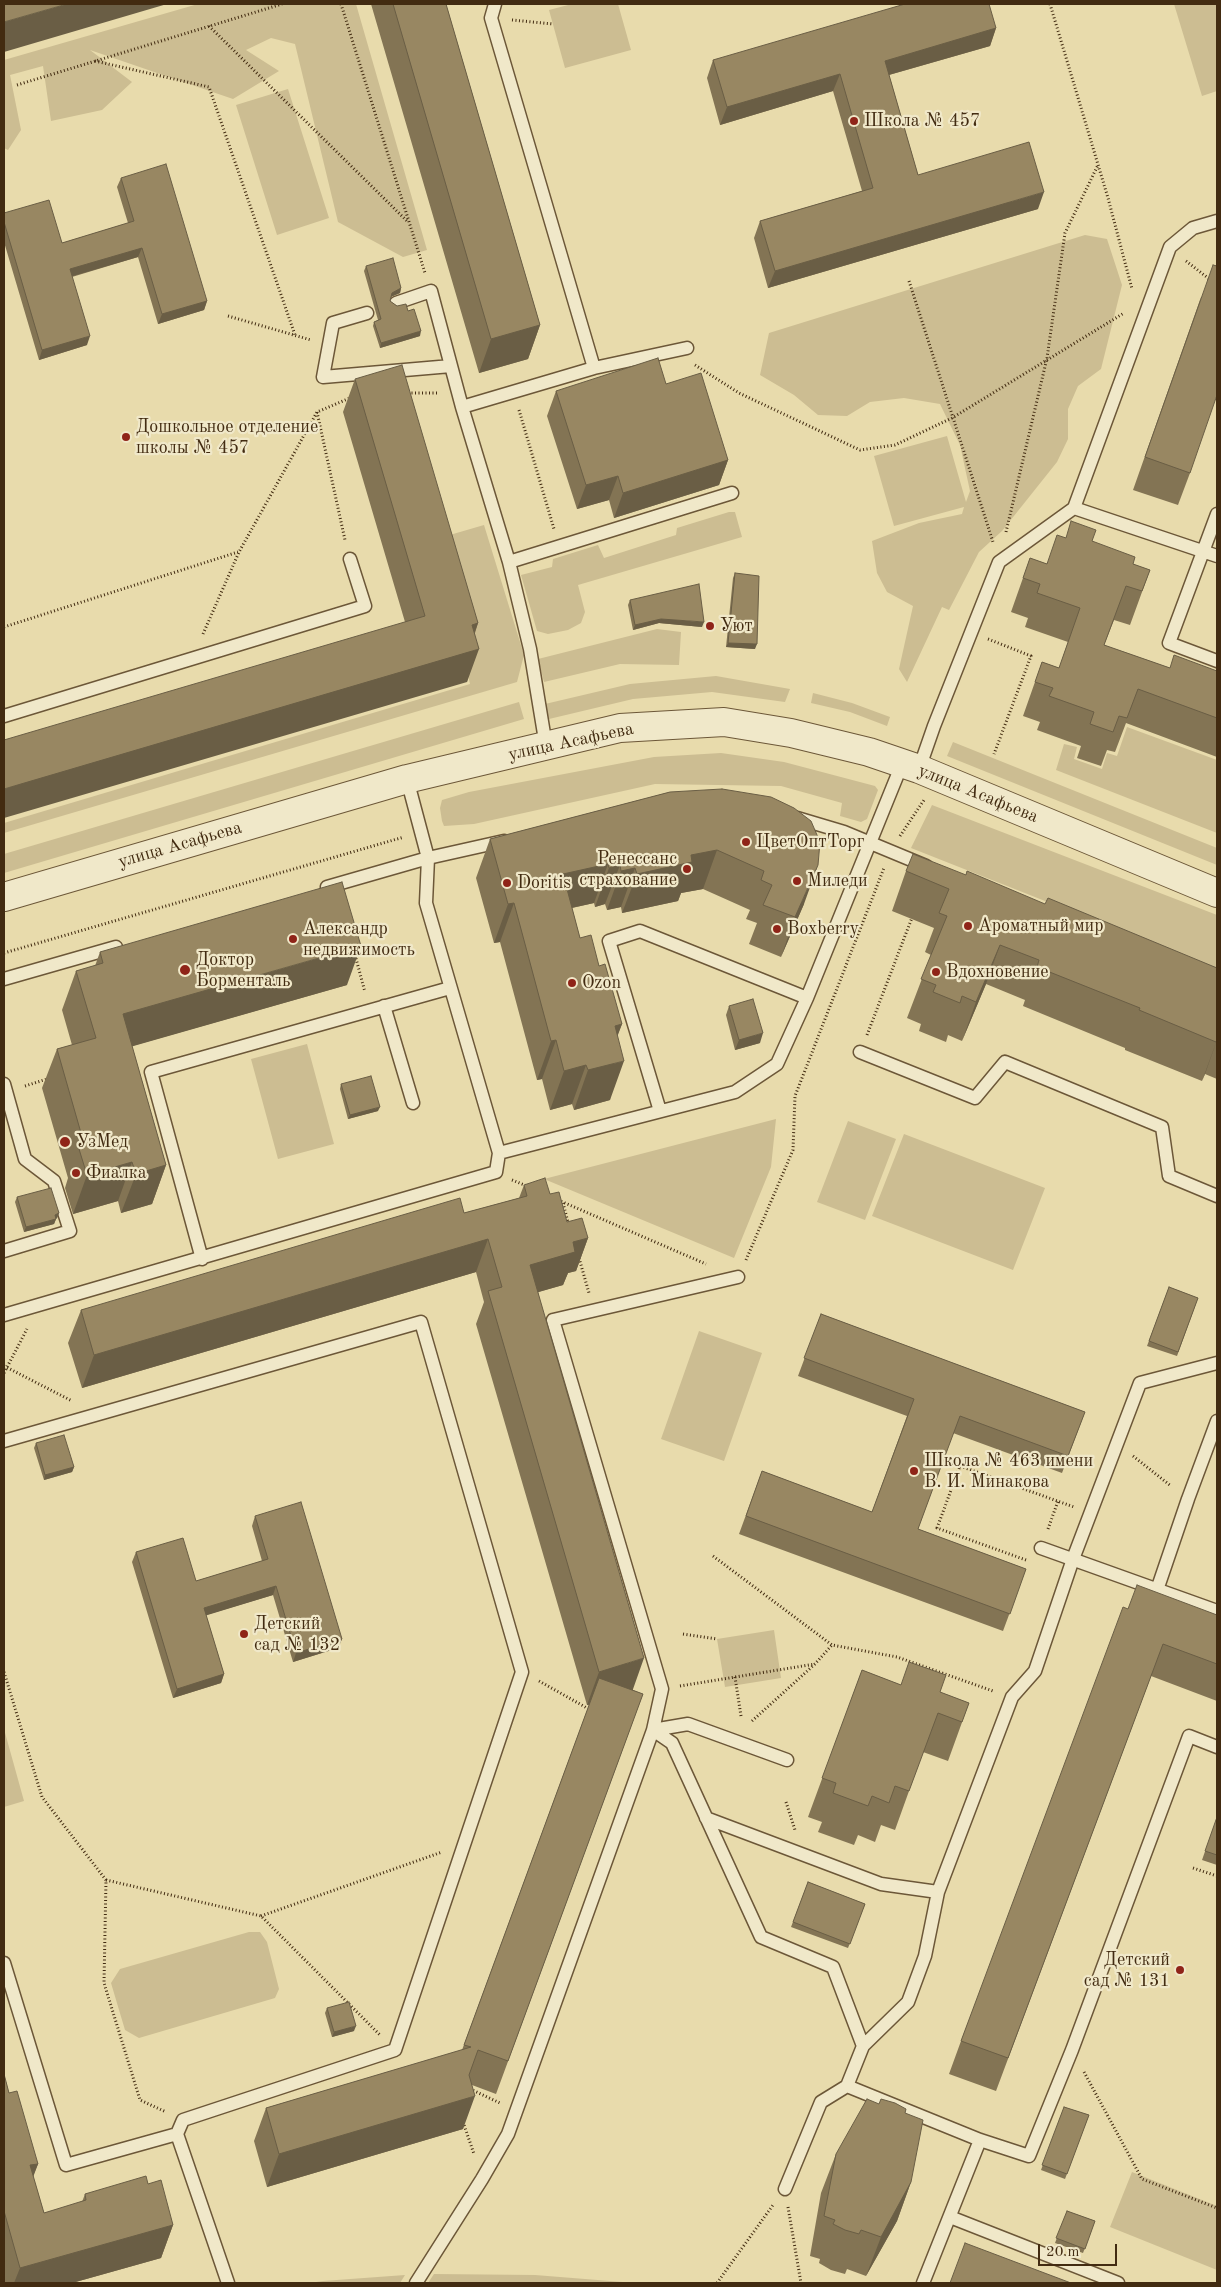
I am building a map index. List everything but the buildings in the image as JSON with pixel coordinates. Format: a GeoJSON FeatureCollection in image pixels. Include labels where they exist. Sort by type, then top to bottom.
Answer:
{"type":"FeatureCollection","features":[{"type":"Feature","properties":{"kind":"street","name":"улица Асафьева"},"geometry":{"type":"LineString","coordinates":[[4,896],[407,779],[620,728],[724,722],[791,733],[869,752],[911,766],[1217,892]]}},
{"type":"Feature","properties":{"kind":"lane"},"geometry":{"type":"LineString","coordinates":[[495,4],[491,18],[594,368]]}},
{"type":"Feature","properties":{"kind":"lane"},"geometry":{"type":"LineString","coordinates":[[499,1153],[734,1092],[777,1064],[807,998],[871,843],[934,726],[999,562],[1074,508],[1142,308],[1170,247],[1193,228],[1217,221]]}},
{"type":"Feature","properties":{"kind":"lane"},"geometry":{"type":"LineString","coordinates":[[396,302],[431,291],[462,407],[509,562],[530,649],[546,746]]}},
{"type":"Feature","properties":{"kind":"lane"},"geometry":{"type":"LineString","coordinates":[[367,313],[333,323],[323,377],[451,366]]}},
{"type":"Feature","properties":{"kind":"lane"},"geometry":{"type":"LineString","coordinates":[[462,407],[594,368],[687,348]]}},
{"type":"Feature","properties":{"kind":"lane"},"geometry":{"type":"LineString","coordinates":[[509,562],[732,493]]}},
{"type":"Feature","properties":{"kind":"lane"},"geometry":{"type":"LineString","coordinates":[[1074,508],[1217,556]]}},
{"type":"Feature","properties":{"kind":"lane"},"geometry":{"type":"LineString","coordinates":[[1217,514],[1169,643],[1217,661]]}},
{"type":"Feature","properties":{"kind":"lane"},"geometry":{"type":"LineString","coordinates":[[4,716],[365,606],[350,559]]}},
{"type":"Feature","properties":{"kind":"lane"},"geometry":{"type":"LineString","coordinates":[[4,1315],[496,1172],[499,1153],[426,903],[428,858],[407,779]]}},
{"type":"Feature","properties":{"kind":"lane"},"geometry":{"type":"LineString","coordinates":[[782,815],[800,818],[871,843],[939,871]]}},
{"type":"Feature","properties":{"kind":"lane"},"geometry":{"type":"LineString","coordinates":[[317,890],[428,858],[512,839]]}},
{"type":"Feature","properties":{"kind":"lane"},"geometry":{"type":"LineString","coordinates":[[660,1111],[609,941],[640,931],[807,998]]}},
{"type":"Feature","properties":{"kind":"lane"},"geometry":{"type":"LineString","coordinates":[[4,979],[127,944]]}},
{"type":"Feature","properties":{"kind":"lane"},"geometry":{"type":"LineString","coordinates":[[202,1259],[151,1072],[450,988]]}},
{"type":"Feature","properties":{"kind":"lane"},"geometry":{"type":"LineString","coordinates":[[384,1006],[413,1103]]}},
{"type":"Feature","properties":{"kind":"lane"},"geometry":{"type":"LineString","coordinates":[[860,1052],[975,1098],[1005,1062],[1162,1127],[1169,1176],[1217,1196]]}},
{"type":"Feature","properties":{"kind":"lane"},"geometry":{"type":"LineString","coordinates":[[4,1251],[70,1231],[54,1181],[25,1159],[5,1088]]}},
{"type":"Feature","properties":{"kind":"lane"},"geometry":{"type":"LineString","coordinates":[[416,2283],[482,2179],[513,2136],[516,2110],[653,1730],[662,1689],[553,1320],[738,1278]]}},
{"type":"Feature","properties":{"kind":"lane"},"geometry":{"type":"LineString","coordinates":[[4,1441],[421,1322],[522,1672],[395,2050],[183,2120],[177,2134],[228,2283]]}},
{"type":"Feature","properties":{"kind":"lane"},"geometry":{"type":"LineString","coordinates":[[784,2189],[821,2102],[846,2086],[864,2046],[908,2002],[926,1956],[938,1892],[1012,1698],[1035,1671],[1074,1559],[1140,1383],[1217,1363]]}},
{"type":"Feature","properties":{"kind":"lane"},"geometry":{"type":"LineString","coordinates":[[1158,1590],[1188,1499],[1217,1422]]}},
{"type":"Feature","properties":{"kind":"lane"},"geometry":{"type":"LineString","coordinates":[[1041,1548],[1217,1611]]}},
{"type":"Feature","properties":{"kind":"lane"},"geometry":{"type":"LineString","coordinates":[[653,1730],[688,1724],[787,1760]]}},
{"type":"Feature","properties":{"kind":"lane"},"geometry":{"type":"LineString","coordinates":[[653,1730],[672,1743],[761,1937],[833,1967],[864,2046]]}},
{"type":"Feature","properties":{"kind":"lane"},"geometry":{"type":"LineString","coordinates":[[846,2086],[980,2140],[1029,2156],[1072,2050],[1189,1736],[1217,1747]]}},
{"type":"Feature","properties":{"kind":"lane"},"geometry":{"type":"LineString","coordinates":[[706,1818],[881,1884],[938,1892]]}},
{"type":"Feature","properties":{"kind":"lane"},"geometry":{"type":"LineString","coordinates":[[4,1963],[66,2165],[177,2134]]}},
{"type":"Feature","properties":{"kind":"lane"},"geometry":{"type":"LineString","coordinates":[[923,2283],[980,2140]]}},
{"type":"Feature","properties":{"kind":"lane"},"geometry":{"type":"LineString","coordinates":[[950,2217],[1118,2283]]}},
{"type":"Feature","properties":{"kind":"path"},"geometry":{"type":"LineString","coordinates":[[17,85],[282,4]]}},
{"type":"Feature","properties":{"kind":"path"},"geometry":{"type":"LineString","coordinates":[[341,4],[431,291]]}},
{"type":"Feature","properties":{"kind":"path"},"geometry":{"type":"LineString","coordinates":[[695,372],[692,363],[739,393],[860,450],[895,444],[952,418],[1047,358],[1142,308],[1050,4]]}},
{"type":"Feature","properties":{"kind":"path"},"geometry":{"type":"LineString","coordinates":[[491,18],[552,24]]}},
{"type":"Feature","properties":{"kind":"path"},"geometry":{"type":"LineString","coordinates":[[209,26],[410,224]]}},
{"type":"Feature","properties":{"kind":"path"},"geometry":{"type":"LineString","coordinates":[[95,60],[209,87],[295,335]]}},
{"type":"Feature","properties":{"kind":"path"},"geometry":{"type":"LineString","coordinates":[[999,562],[1047,358],[1065,233],[1098,165]]}},
{"type":"Feature","properties":{"kind":"path"},"geometry":{"type":"LineString","coordinates":[[1170,247],[1217,285]]}},
{"type":"Feature","properties":{"kind":"path"},"geometry":{"type":"LineString","coordinates":[[909,281],[999,562]]}},
{"type":"Feature","properties":{"kind":"path"},"geometry":{"type":"LineString","coordinates":[[228,316],[328,345]]}},
{"type":"Feature","properties":{"kind":"path"},"geometry":{"type":"LineString","coordinates":[[404,392],[458,393]]}},
{"type":"Feature","properties":{"kind":"path"},"geometry":{"type":"LineString","coordinates":[[514,392],[559,547]]}},
{"type":"Feature","properties":{"kind":"path"},"geometry":{"type":"LineString","coordinates":[[193,658],[239,552],[317,412],[358,395]]}},
{"type":"Feature","properties":{"kind":"path"},"geometry":{"type":"LineString","coordinates":[[317,412],[350,559]]}},
{"type":"Feature","properties":{"kind":"path"},"geometry":{"type":"LineString","coordinates":[[4,627],[239,552]]}},
{"type":"Feature","properties":{"kind":"path"},"geometry":{"type":"LineString","coordinates":[[972,634],[1031,656],[994,754]]}},
{"type":"Feature","properties":{"kind":"path"},"geometry":{"type":"LineString","coordinates":[[554,1199],[738,1278],[794,1150],[795,1096],[890,851],[925,799]]}},
{"type":"Feature","properties":{"kind":"path"},"geometry":{"type":"LineString","coordinates":[[4,953],[421,832]]}},
{"type":"Feature","properties":{"kind":"path"},"geometry":{"type":"LineString","coordinates":[[860,1052],[914,915]]}},
{"type":"Feature","properties":{"kind":"path"},"geometry":{"type":"LineString","coordinates":[[355,954],[366,992],[356,995]]}},
{"type":"Feature","properties":{"kind":"path"},"geometry":{"type":"LineString","coordinates":[[5,1088],[52,1078]]}},
{"type":"Feature","properties":{"kind":"path"},"geometry":{"type":"LineString","coordinates":[[496,1172],[529,1187]]}},
{"type":"Feature","properties":{"kind":"path"},"geometry":{"type":"LineString","coordinates":[[563,1202],[570,1229]]}},
{"type":"Feature","properties":{"kind":"path"},"geometry":{"type":"LineString","coordinates":[[578,1256],[593,1310]]}},
{"type":"Feature","properties":{"kind":"path"},"geometry":{"type":"LineString","coordinates":[[4,1373],[40,1304]]}},
{"type":"Feature","properties":{"kind":"path"},"geometry":{"type":"LineString","coordinates":[[6,1367],[97,1414]]}},
{"type":"Feature","properties":{"kind":"path"},"geometry":{"type":"LineString","coordinates":[[1117,1443],[1188,1499]]}},
{"type":"Feature","properties":{"kind":"path"},"geometry":{"type":"LineString","coordinates":[[1058,1501],[1035,1563],[937,1528],[960,1466],[1058,1501],[1091,1513]]}},
{"type":"Feature","properties":{"kind":"path"},"geometry":{"type":"LineString","coordinates":[[713,1556],[832,1645],[897,1657],[1012,1698]]}},
{"type":"Feature","properties":{"kind":"path"},"geometry":{"type":"LineString","coordinates":[[683,1634],[717,1639]]}},
{"type":"Feature","properties":{"kind":"path"},"geometry":{"type":"LineString","coordinates":[[752,1721],[815,1664],[832,1645]]}},
{"type":"Feature","properties":{"kind":"path"},"geometry":{"type":"LineString","coordinates":[[662,1689],[815,1664]]}},
{"type":"Feature","properties":{"kind":"path"},"geometry":{"type":"LineString","coordinates":[[4,1672],[42,1796],[106,1880],[104,1983],[140,2100],[183,2120]]}},
{"type":"Feature","properties":{"kind":"path"},"geometry":{"type":"LineString","coordinates":[[522,1672],[587,1708]]}},
{"type":"Feature","properties":{"kind":"path"},"geometry":{"type":"LineString","coordinates":[[734,1677],[741,1716]]}},
{"type":"Feature","properties":{"kind":"path"},"geometry":{"type":"LineString","coordinates":[[261,1916],[464,1844]]}},
{"type":"Feature","properties":{"kind":"path"},"geometry":{"type":"LineString","coordinates":[[1193,1868],[1217,1876]]}},
{"type":"Feature","properties":{"kind":"path"},"geometry":{"type":"LineString","coordinates":[[106,1880],[261,1916],[395,2050]]}},
{"type":"Feature","properties":{"kind":"path"},"geometry":{"type":"LineString","coordinates":[[1072,2050],[1142,2179],[1217,2208]]}},
{"type":"Feature","properties":{"kind":"path"},"geometry":{"type":"LineString","coordinates":[[464,2087],[516,2110]]}},
{"type":"Feature","properties":{"kind":"path"},"geometry":{"type":"LineString","coordinates":[[461,2114],[482,2179]]}},
{"type":"Feature","properties":{"kind":"path"},"geometry":{"type":"LineString","coordinates":[[717,2283],[784,2189]]}},
{"type":"Feature","properties":{"kind":"path"},"geometry":{"type":"LineString","coordinates":[[784,2189],[801,2283]]}},
{"type":"Feature","properties":{"kind":"shaded area"},"geometry":{"type":"Polygon","coordinates":[[[198,4],[356,4],[427,250],[403,257],[338,222],[295,44],[271,38],[246,50],[279,71],[233,99],[90,50],[132,82],[102,110],[51,121],[43,66],[10,75],[21,130],[8,150],[4,148],[4,60],[198,4]]]}},
{"type":"Feature","properties":{"kind":"shaded area"},"geometry":{"type":"Polygon","coordinates":[[[572,4],[618,4],[631,50],[565,68],[549,10],[572,4]]]}},
{"type":"Feature","properties":{"kind":"shaded area"},"geometry":{"type":"Polygon","coordinates":[[[1174,4],[1217,4],[1217,91],[1202,96],[1174,4]]]}},
{"type":"Feature","properties":{"kind":"shaded area"},"geometry":{"type":"Polygon","coordinates":[[[288,89],[329,218],[277,235],[236,105],[288,89]]]}},
{"type":"Feature","properties":{"kind":"shaded area"},"geometry":{"type":"Polygon","coordinates":[[[1085,235],[1107,239],[1122,285],[1101,369],[1078,386],[1068,409],[1068,439],[1057,462],[1002,531],[979,552],[949,610],[942,607],[907,682],[899,669],[913,606],[887,592],[877,573],[872,541],[919,523],[962,514],[964,507],[894,526],[874,456],[947,436],[966,502],[970,491],[960,445],[940,404],[904,398],[870,402],[847,416],[818,415],[794,395],[760,375],[769,333],[1085,235]]]}},
{"type":"Feature","properties":{"kind":"shaded area"},"geometry":{"type":"Polygon","coordinates":[[[729,512],[735,512],[742,537],[578,585],[585,612],[581,623],[568,630],[548,634],[537,631],[521,575],[552,567],[553,559],[598,545],[604,558],[676,535],[677,528],[729,512]]]}},
{"type":"Feature","properties":{"kind":"shaded area"},"geometry":{"type":"Polygon","coordinates":[[[484,525],[524,655],[517,682],[4,833],[4,823],[470,684],[436,539],[484,525]]]}},
{"type":"Feature","properties":{"kind":"shaded area"},"geometry":{"type":"Polygon","coordinates":[[[657,629],[681,632],[679,665],[620,664],[544,682],[538,659],[657,629]]]}},
{"type":"Feature","properties":{"kind":"shaded area"},"geometry":{"type":"Polygon","coordinates":[[[716,676],[790,689],[785,702],[712,692],[633,699],[549,719],[545,704],[630,684],[716,676]]]}},
{"type":"Feature","properties":{"kind":"shaded area"},"geometry":{"type":"Polygon","coordinates":[[[813,693],[852,703],[890,717],[887,726],[850,712],[811,703],[813,693]]]}},
{"type":"Feature","properties":{"kind":"shaded area"},"geometry":{"type":"Polygon","coordinates":[[[519,702],[524,719],[4,873],[4,854],[519,702]]]}},
{"type":"Feature","properties":{"kind":"shaded area"},"geometry":{"type":"Polygon","coordinates":[[[1127,727],[1217,760],[1217,833],[1056,770],[1064,744],[1077,747],[1074,759],[1102,769],[1107,753],[1117,756],[1127,727]]]}},
{"type":"Feature","properties":{"kind":"shaded area"},"geometry":{"type":"Polygon","coordinates":[[[953,742],[1217,848],[1217,865],[947,756],[953,742]]]}},
{"type":"Feature","properties":{"kind":"shaded area"},"geometry":{"type":"Polygon","coordinates":[[[721,753],[784,762],[875,786],[878,790],[867,819],[861,822],[840,816],[842,803],[781,786],[655,784],[474,824],[444,826],[442,821],[440,808],[442,800],[469,792],[654,757],[721,753]]]}},
{"type":"Feature","properties":{"kind":"shaded area"},"geometry":{"type":"Polygon","coordinates":[[[932,805],[1217,915],[1217,969],[911,848],[932,805]]]}},
{"type":"Feature","properties":{"kind":"shaded area"},"geometry":{"type":"Polygon","coordinates":[[[307,1044],[334,1144],[278,1159],[251,1059],[307,1044]]]}},
{"type":"Feature","properties":{"kind":"shaded area"},"geometry":{"type":"Polygon","coordinates":[[[776,1119],[771,1167],[734,1258],[544,1179],[776,1119]]]}},
{"type":"Feature","properties":{"kind":"shaded area"},"geometry":{"type":"Polygon","coordinates":[[[848,1121],[896,1139],[865,1220],[817,1202],[848,1121]]]}},
{"type":"Feature","properties":{"kind":"shaded area"},"geometry":{"type":"Polygon","coordinates":[[[904,1134],[1045,1188],[1013,1270],[872,1216],[904,1134]]]}},
{"type":"Feature","properties":{"kind":"shaded area"},"geometry":{"type":"Polygon","coordinates":[[[699,1331],[762,1353],[724,1461],[661,1439],[699,1331]]]}},
{"type":"Feature","properties":{"kind":"shaded area"},"geometry":{"type":"Polygon","coordinates":[[[774,1630],[781,1678],[725,1687],[717,1639],[774,1630]]]}},
{"type":"Feature","properties":{"kind":"shaded area"},"geometry":{"type":"Polygon","coordinates":[[[4,1729],[24,1801],[4,1807],[4,1729]]]}},
{"type":"Feature","properties":{"kind":"shaded area"},"geometry":{"type":"Polygon","coordinates":[[[249,1932],[260,1932],[267,1942],[279,1989],[275,1998],[139,2038],[125,2030],[111,1983],[120,1969],[249,1932]]]}},
{"type":"Feature","properties":{"kind":"shaded area"},"geometry":{"type":"Polygon","coordinates":[[[1132,2172],[1217,2206],[1217,2270],[1110,2227],[1132,2172]]]}},
{"type":"Feature","properties":{"kind":"shaded area"},"geometry":{"type":"Polygon","coordinates":[[[434,2274],[535,2275],[635,2283],[428,2283],[434,2274]]]}},
{"type":"Feature","properties":{"kind":"shaded area"},"geometry":{"type":"Polygon","coordinates":[[[405,2275],[400,2283],[309,2283],[323,2281],[405,2275]]]}},
{"type":"Feature","properties":{"kind":"place","name":"Школа № 457"},"geometry":{"type":"Point","coordinates":[854,121]}},
{"type":"Feature","properties":{"kind":"place","name":"Дошкольное отделение школы № 457"},"geometry":{"type":"Point","coordinates":[126,437]}},
{"type":"Feature","properties":{"kind":"place","name":"Уют"},"geometry":{"type":"Point","coordinates":[710,626]}},
{"type":"Feature","properties":{"kind":"place","name":"ЦветОптТорг"},"geometry":{"type":"Point","coordinates":[746,842]}},
{"type":"Feature","properties":{"kind":"place","name":"Ренессанс страхование"},"geometry":{"type":"Point","coordinates":[687,869]}},
{"type":"Feature","properties":{"kind":"place","name":"Миледи"},"geometry":{"type":"Point","coordinates":[797,881]}},
{"type":"Feature","properties":{"kind":"place","name":"Doritis"},"geometry":{"type":"Point","coordinates":[507,883]}},
{"type":"Feature","properties":{"kind":"place","name":"Ароматный мир"},"geometry":{"type":"Point","coordinates":[968,926]}},
{"type":"Feature","properties":{"kind":"place","name":"Boxberry"},"geometry":{"type":"Point","coordinates":[777,929]}},
{"type":"Feature","properties":{"kind":"place","name":"Александр недвижимость"},"geometry":{"type":"Point","coordinates":[293,939]}},
{"type":"Feature","properties":{"kind":"place","name":"Доктор Борменталь"},"geometry":{"type":"Point","coordinates":[185,970]}},
{"type":"Feature","properties":{"kind":"place","name":"Вдохновение"},"geometry":{"type":"Point","coordinates":[936,972]}},
{"type":"Feature","properties":{"kind":"place","name":"Ozon"},"geometry":{"type":"Point","coordinates":[572,983]}},
{"type":"Feature","properties":{"kind":"place","name":"УзМед"},"geometry":{"type":"Point","coordinates":[65,1142]}},
{"type":"Feature","properties":{"kind":"place","name":"Фиалка"},"geometry":{"type":"Point","coordinates":[76,1173]}},
{"type":"Feature","properties":{"kind":"place","name":"Школа № 463 имени В. И. Минакова"},"geometry":{"type":"Point","coordinates":[914,1471]}},
{"type":"Feature","properties":{"kind":"place","name":"Детский сад № 132"},"geometry":{"type":"Point","coordinates":[244,1634]}},
{"type":"Feature","properties":{"kind":"place","name":"Детский сад № 131"},"geometry":{"type":"Point","coordinates":[1180,1970]}}]}
